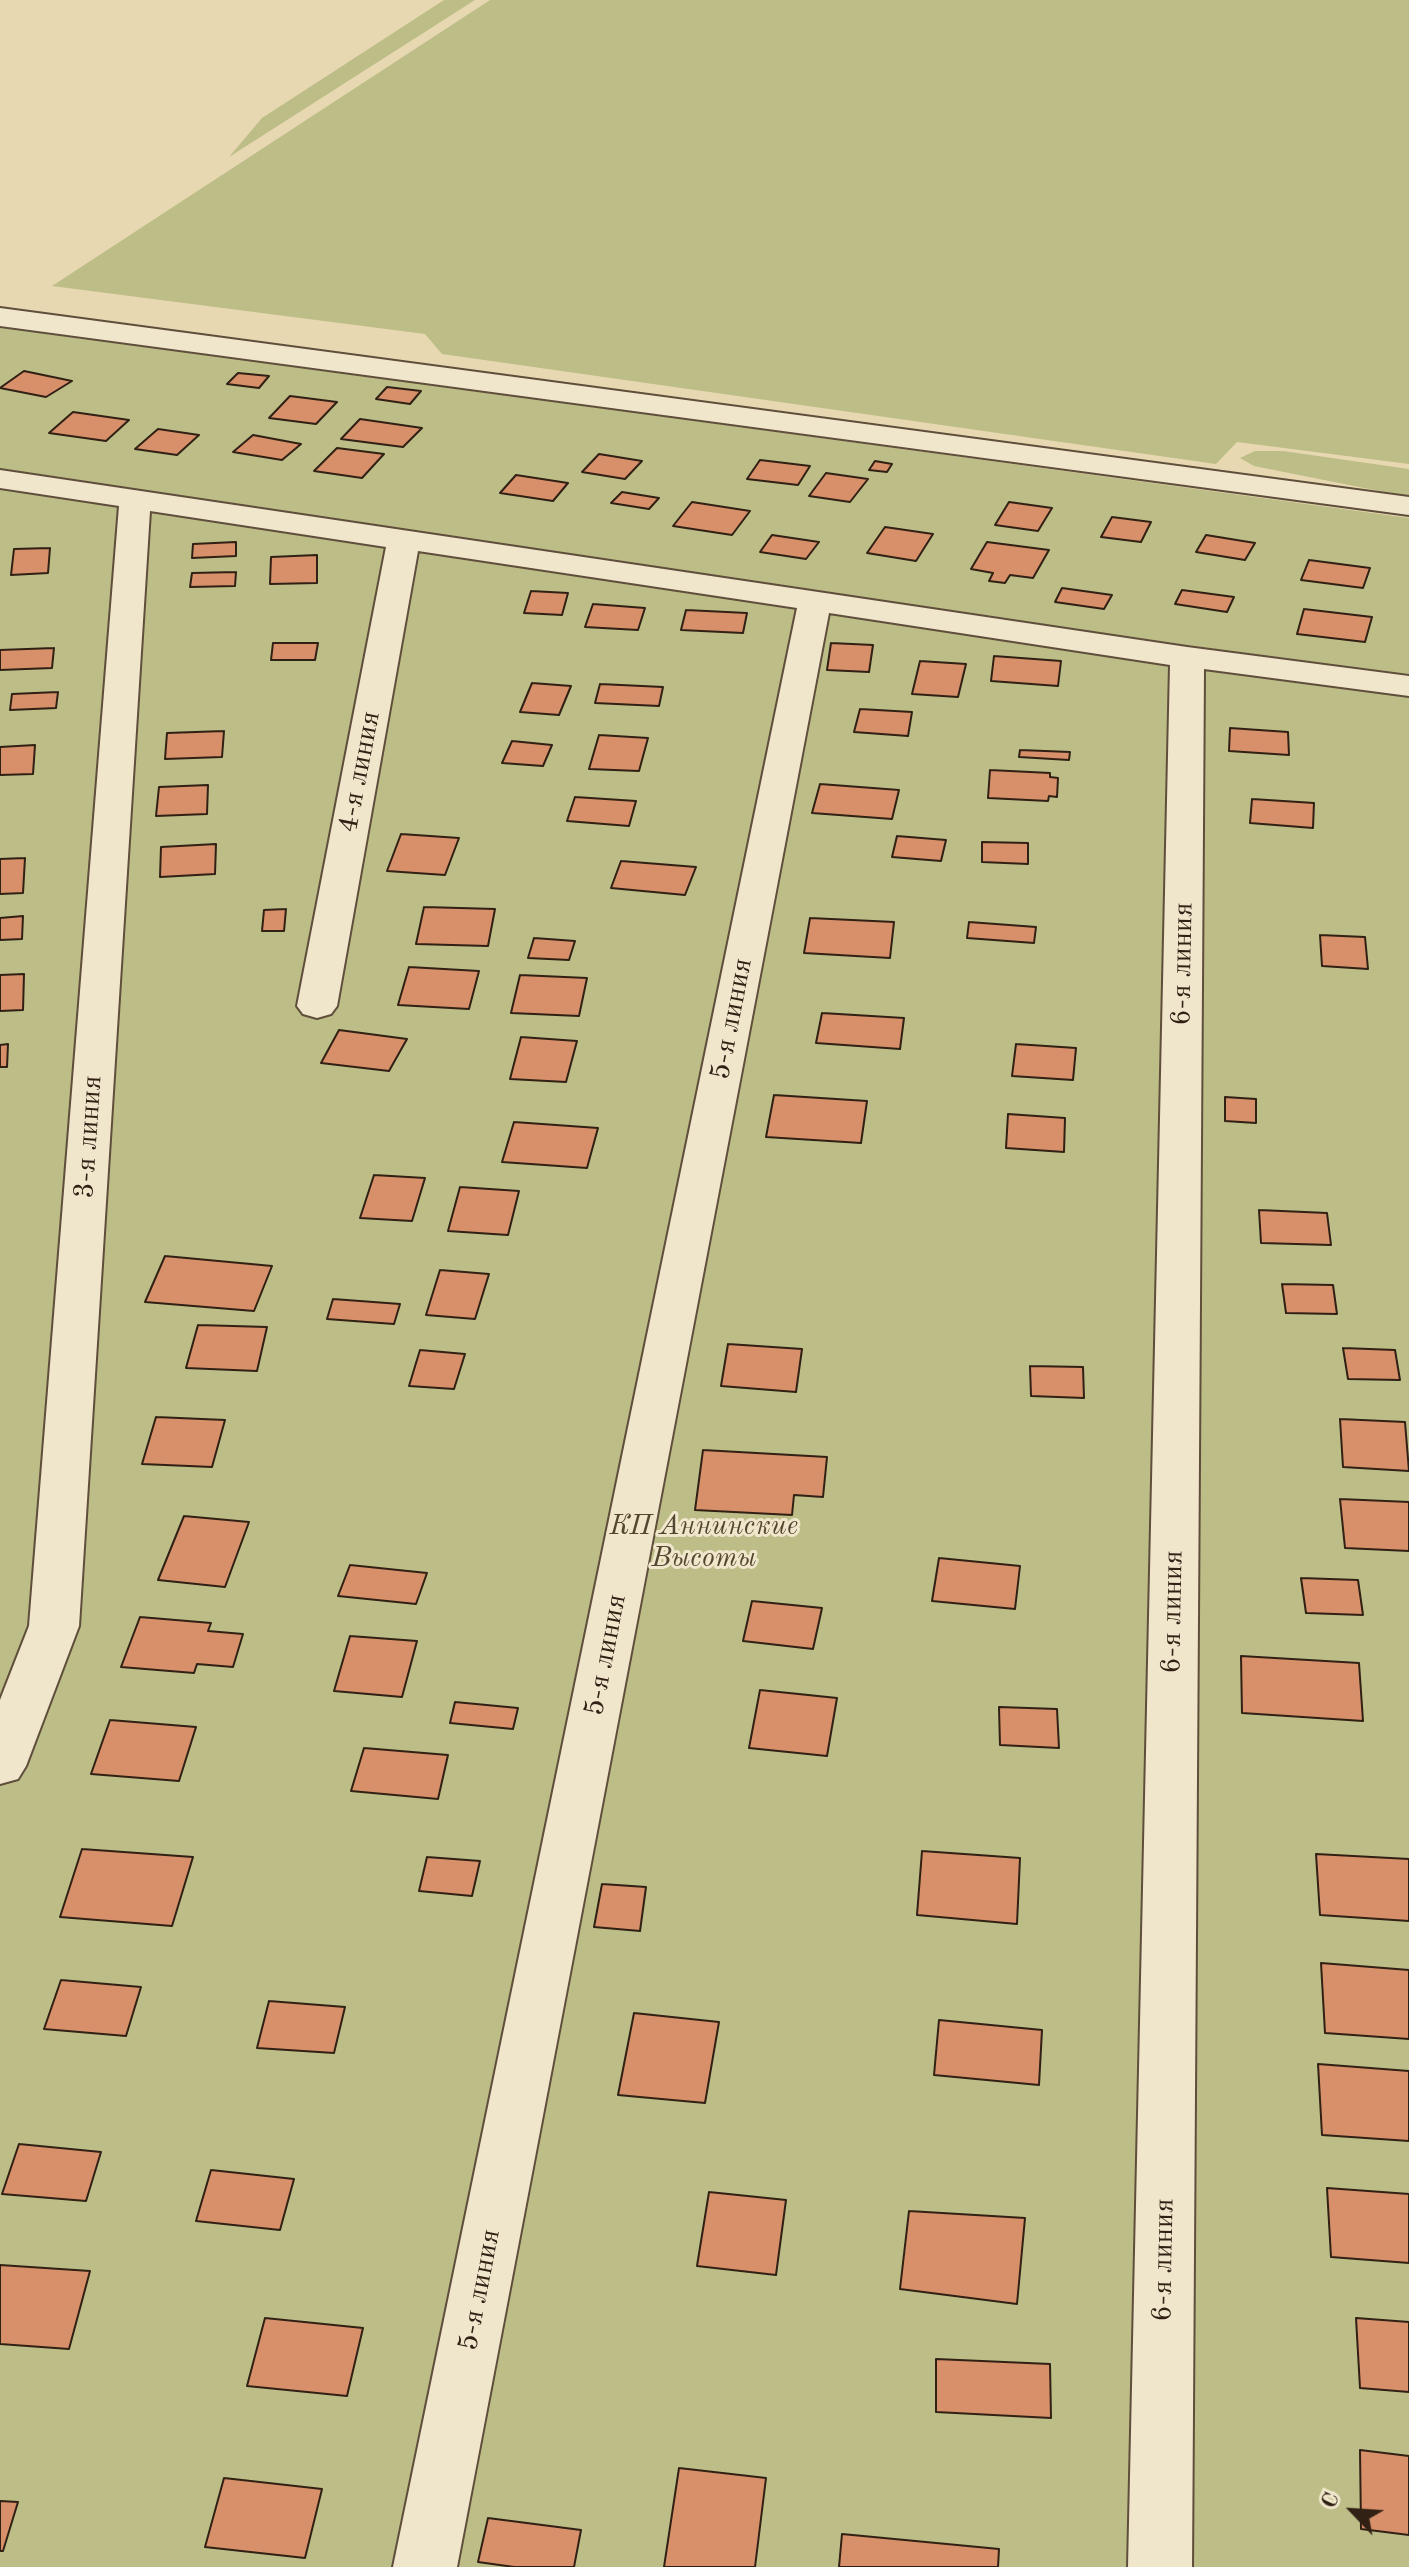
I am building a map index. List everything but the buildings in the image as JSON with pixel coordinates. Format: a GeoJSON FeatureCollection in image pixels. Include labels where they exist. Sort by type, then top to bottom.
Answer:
{"type":"FeatureCollection","features":[{"type":"Feature","properties":{"kind":"street"},"geometry":{"type":"LineString","coordinates":[[0,317],[1409,506]]}},
{"type":"Feature","properties":{"kind":"street"},"geometry":{"type":"LineString","coordinates":[[0,479],[1187,657],[1409,686]]}},
{"type":"Feature","properties":{"kind":"street","name":"3-я линия"},"geometry":{"type":"LineString","coordinates":[[0,1766],[54,1626],[135,499]]}},
{"type":"Feature","properties":{"kind":"street","name":"4-я линия"},"geometry":{"type":"LineString","coordinates":[[317,1006],[404,538]]}},
{"type":"Feature","properties":{"kind":"street","name":"5-я линия"},"geometry":{"type":"LineString","coordinates":[[425,2567],[815,601]]}},
{"type":"Feature","properties":{"kind":"street","name":"6-я линия"},"geometry":{"type":"LineString","coordinates":[[1160,2567],[1187,657]]}},
{"type":"Feature","properties":{"kind":"green space"},"geometry":{"type":"Polygon","coordinates":[[[444,0],[475,0],[229,157],[262,118],[444,0]]]}},
{"type":"Feature","properties":{"kind":"green space"},"geometry":{"type":"Polygon","coordinates":[[[490,0],[1409,0],[1409,464],[1237,442],[1216,464],[442,354],[425,334],[52,286],[490,0]]]}},
{"type":"Feature","properties":{"kind":"green space","name":"КП Аннинские Высоты"},"geometry":{"type":"Polygon","coordinates":[[[0,326],[1409,518],[1409,2567],[0,2567],[0,326]]]}},
{"type":"Feature","properties":{"kind":"green space"},"geometry":{"type":"Polygon","coordinates":[[[1255,451],[1283,451],[1409,469],[1409,497],[1254,466],[1240,458],[1255,451]]]}}]}
